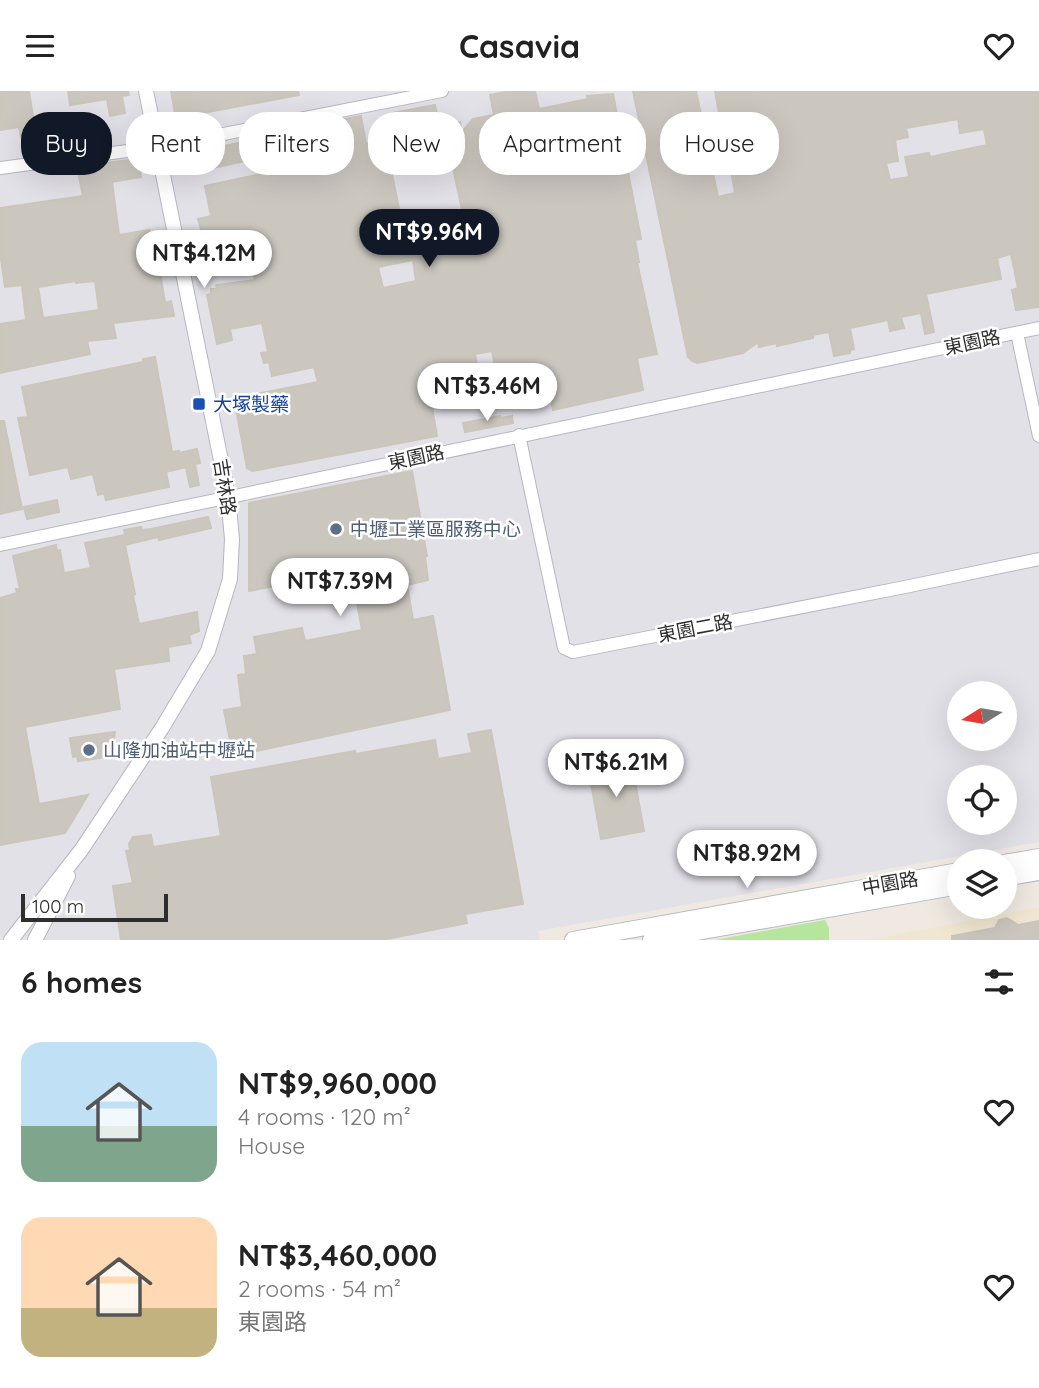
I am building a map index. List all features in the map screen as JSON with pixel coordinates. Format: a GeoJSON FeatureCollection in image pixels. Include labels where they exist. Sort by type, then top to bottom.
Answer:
{"type":"FeatureCollection","features":[{"type":"Feature","properties":{"kind":"main road"},"geometry":{"type":"LineString","coordinates":[[1017,861],[1039,857]]}},
{"type":"Feature","properties":{"kind":"main road"},"geometry":{"type":"LineString","coordinates":[[1017,876],[1039,872]]}},
{"type":"Feature","properties":{"kind":"main road","name":"中園路"},"geometry":{"type":"LineString","coordinates":[[573,940],[947,873]]}},
{"type":"Feature","properties":{"kind":"main road","name":"中園路"},"geometry":{"type":"LineString","coordinates":[[651,940],[947,888]]}},
{"type":"Feature","properties":{"kind":"street","name":"吉林路"},"geometry":{"type":"LineString","coordinates":[[146,91],[150,112]]}},
{"type":"Feature","properties":{"kind":"street"},"geometry":{"type":"LineString","coordinates":[[225,134],[442,91]]}},
{"type":"Feature","properties":{"kind":"street"},"geometry":{"type":"LineString","coordinates":[[0,168],[126,151]]}},
{"type":"Feature","properties":{"kind":"street","name":"吉林路"},"geometry":{"type":"LineString","coordinates":[[11,940],[82,849],[162,728],[208,651],[230,579],[232,539],[228,495],[163,175]]}},
{"type":"Feature","properties":{"kind":"street","name":"東園路"},"geometry":{"type":"LineString","coordinates":[[0,545],[228,495],[1039,328]]}},
{"type":"Feature","properties":{"kind":"street"},"geometry":{"type":"LineString","coordinates":[[1017,333],[1039,436]]}},
{"type":"Feature","properties":{"kind":"street","name":"東園二路"},"geometry":{"type":"LineString","coordinates":[[519,435],[564,648],[573,652],[1039,559]]}},
{"type":"Feature","properties":{"kind":"street","name":"吉林路"},"geometry":{"type":"LineString","coordinates":[[39,936],[82,849]]}},
{"type":"Feature","properties":{"kind":"shaded area"},"geometry":{"type":"Polygon","coordinates":[[[0,91],[1039,91],[1039,842],[1000,849],[947,849],[947,858],[538,931],[540,940],[0,940],[0,91]]]}},
{"type":"Feature","properties":{"kind":"shaded area"},"geometry":{"type":"Polygon","coordinates":[[[1039,907],[1039,940],[869,940],[978,919],[1017,919],[1017,912],[1039,907]]]}},
{"type":"Feature","properties":{"kind":"green space"},"geometry":{"type":"Polygon","coordinates":[[[825,920],[829,928],[829,940],[714,940],[825,920]]]}},
{"type":"Feature","properties":{"kind":"building"},"geometry":{"type":"Polygon","coordinates":[[[0,91],[29,92],[32,112],[21,112],[21,137],[19,127],[0,130],[0,91]]]}},
{"type":"Feature","properties":{"kind":"building"},"geometry":{"type":"Polygon","coordinates":[[[68,91],[128,91],[129,95],[122,96],[125,113],[112,116],[107,99],[70,105],[68,91]]]}},
{"type":"Feature","properties":{"kind":"building"},"geometry":{"type":"Polygon","coordinates":[[[171,91],[298,91],[299,95],[208,112],[175,112],[171,91]]]}},
{"type":"Feature","properties":{"kind":"building"},"geometry":{"type":"Polygon","coordinates":[[[511,91],[535,91],[539,109],[588,99],[587,96],[613,94],[616,112],[493,112],[490,95],[511,91]]]}},
{"type":"Feature","properties":{"kind":"building"},"geometry":{"type":"Polygon","coordinates":[[[633,91],[696,91],[700,112],[660,112],[660,175],[713,175],[718,197],[735,193],[732,175],[779,175],[779,112],[719,112],[715,91],[1039,91],[1039,307],[1016,310],[1012,290],[1018,288],[1011,254],[997,258],[1001,279],[926,294],[934,332],[925,334],[921,313],[901,317],[904,328],[890,331],[888,320],[850,328],[854,349],[850,350],[850,353],[834,356],[829,332],[777,346],[777,343],[759,347],[758,342],[743,353],[697,363],[688,357],[646,154],[646,112],[637,112],[633,91]],[[958,119],[906,128],[908,137],[895,140],[898,161],[886,163],[890,180],[909,177],[905,157],[929,153],[930,157],[987,145],[984,129],[960,133],[958,119]]]}},
{"type":"Feature","properties":{"kind":"building"},"geometry":{"type":"Polygon","coordinates":[[[435,105],[436,112],[397,112],[435,105]]]}},
{"type":"Feature","properties":{"kind":"building"},"geometry":{"type":"Polygon","coordinates":[[[361,116],[368,144],[368,175],[392,175],[404,234],[373,240],[376,254],[418,246],[415,235],[426,232],[430,251],[469,243],[455,175],[465,175],[465,128],[473,119],[479,118],[479,175],[629,175],[641,239],[635,240],[637,262],[657,354],[637,358],[643,390],[553,410],[545,371],[498,381],[492,351],[475,354],[480,384],[494,382],[496,395],[432,407],[437,436],[252,471],[247,468],[236,409],[254,405],[252,395],[318,382],[314,367],[272,376],[269,362],[264,363],[261,353],[268,352],[262,323],[230,329],[232,340],[217,344],[207,295],[211,294],[211,289],[217,289],[216,285],[255,280],[243,241],[206,247],[198,219],[211,216],[205,186],[256,175],[354,175],[354,117],[361,116]],[[413,260],[378,267],[383,288],[416,281],[413,260]]]}},
{"type":"Feature","properties":{"kind":"building"},"geometry":{"type":"Polygon","coordinates":[[[239,143],[239,162],[225,165],[225,146],[239,143]]]}},
{"type":"Feature","properties":{"kind":"building"},"geometry":{"type":"Polygon","coordinates":[[[126,160],[126,175],[141,175],[112,182],[119,235],[149,230],[152,248],[156,247],[165,303],[171,301],[174,316],[113,323],[116,338],[87,341],[90,354],[0,373],[0,324],[26,320],[22,285],[5,287],[0,252],[0,208],[83,196],[79,175],[112,175],[112,162],[126,160]],[[95,281],[38,287],[43,318],[99,310],[95,281]]]}},
{"type":"Feature","properties":{"kind":"building"},"geometry":{"type":"Polygon","coordinates":[[[155,357],[172,452],[197,449],[200,463],[195,464],[199,485],[190,487],[186,467],[166,472],[169,487],[106,500],[104,493],[98,495],[93,474],[71,479],[68,467],[30,475],[18,418],[28,417],[22,387],[143,362],[143,359],[155,357]]]}},
{"type":"Feature","properties":{"kind":"building"},"geometry":{"type":"Polygon","coordinates":[[[512,416],[513,423],[465,432],[463,423],[512,416]]]}},
{"type":"Feature","properties":{"kind":"building"},"geometry":{"type":"Polygon","coordinates":[[[0,421],[4,421],[22,509],[0,514],[0,421]]]}},
{"type":"Feature","properties":{"kind":"building"},"geometry":{"type":"Polygon","coordinates":[[[412,471],[427,556],[428,580],[407,585],[413,620],[433,616],[450,710],[233,756],[224,710],[242,707],[238,675],[246,674],[244,656],[257,654],[254,637],[302,628],[305,641],[362,630],[351,571],[249,591],[249,503],[412,471]]]}},
{"type":"Feature","properties":{"kind":"building"},"geometry":{"type":"Polygon","coordinates":[[[57,500],[59,512],[27,519],[24,507],[57,500]]]}},
{"type":"Feature","properties":{"kind":"building"},"geometry":{"type":"Polygon","coordinates":[[[208,517],[211,528],[125,545],[139,624],[197,612],[199,631],[189,635],[191,643],[168,647],[169,661],[114,669],[120,709],[25,727],[39,804],[88,795],[65,833],[0,845],[0,598],[17,593],[16,589],[20,589],[13,556],[56,545],[57,551],[60,550],[64,573],[91,568],[85,543],[125,535],[124,530],[141,527],[142,530],[151,529],[208,517]]]}},
{"type":"Feature","properties":{"kind":"building"},"geometry":{"type":"Polygon","coordinates":[[[491,730],[523,904],[465,914],[467,923],[382,940],[121,940],[113,886],[133,883],[126,851],[130,850],[129,844],[133,837],[151,835],[153,847],[221,836],[211,777],[355,751],[356,754],[435,740],[438,759],[472,753],[468,734],[491,730]]]}},
{"type":"Feature","properties":{"kind":"building"},"geometry":{"type":"Polygon","coordinates":[[[115,732],[112,756],[78,761],[77,756],[73,757],[70,738],[115,732]]]}},
{"type":"Feature","properties":{"kind":"building"},"geometry":{"type":"Polygon","coordinates":[[[631,759],[644,831],[601,839],[588,766],[631,759]]]}},
{"type":"Feature","properties":{"kind":"building"},"geometry":{"type":"Polygon","coordinates":[[[1009,919],[1018,925],[1039,921],[1039,940],[952,940],[952,936],[995,928],[999,920],[1009,919]]]}},
{"type":"Feature","properties":{"kind":"place","name":"大塚製藥"},"geometry":{"type":"Point","coordinates":[199,404]}},
{"type":"Feature","properties":{"kind":"place","name":"中壢工業區服務中心"},"geometry":{"type":"Point","coordinates":[336,529]}},
{"type":"Feature","properties":{"kind":"place","name":"山隆加油站中壢站"},"geometry":{"type":"Point","coordinates":[89,750]}}]}
